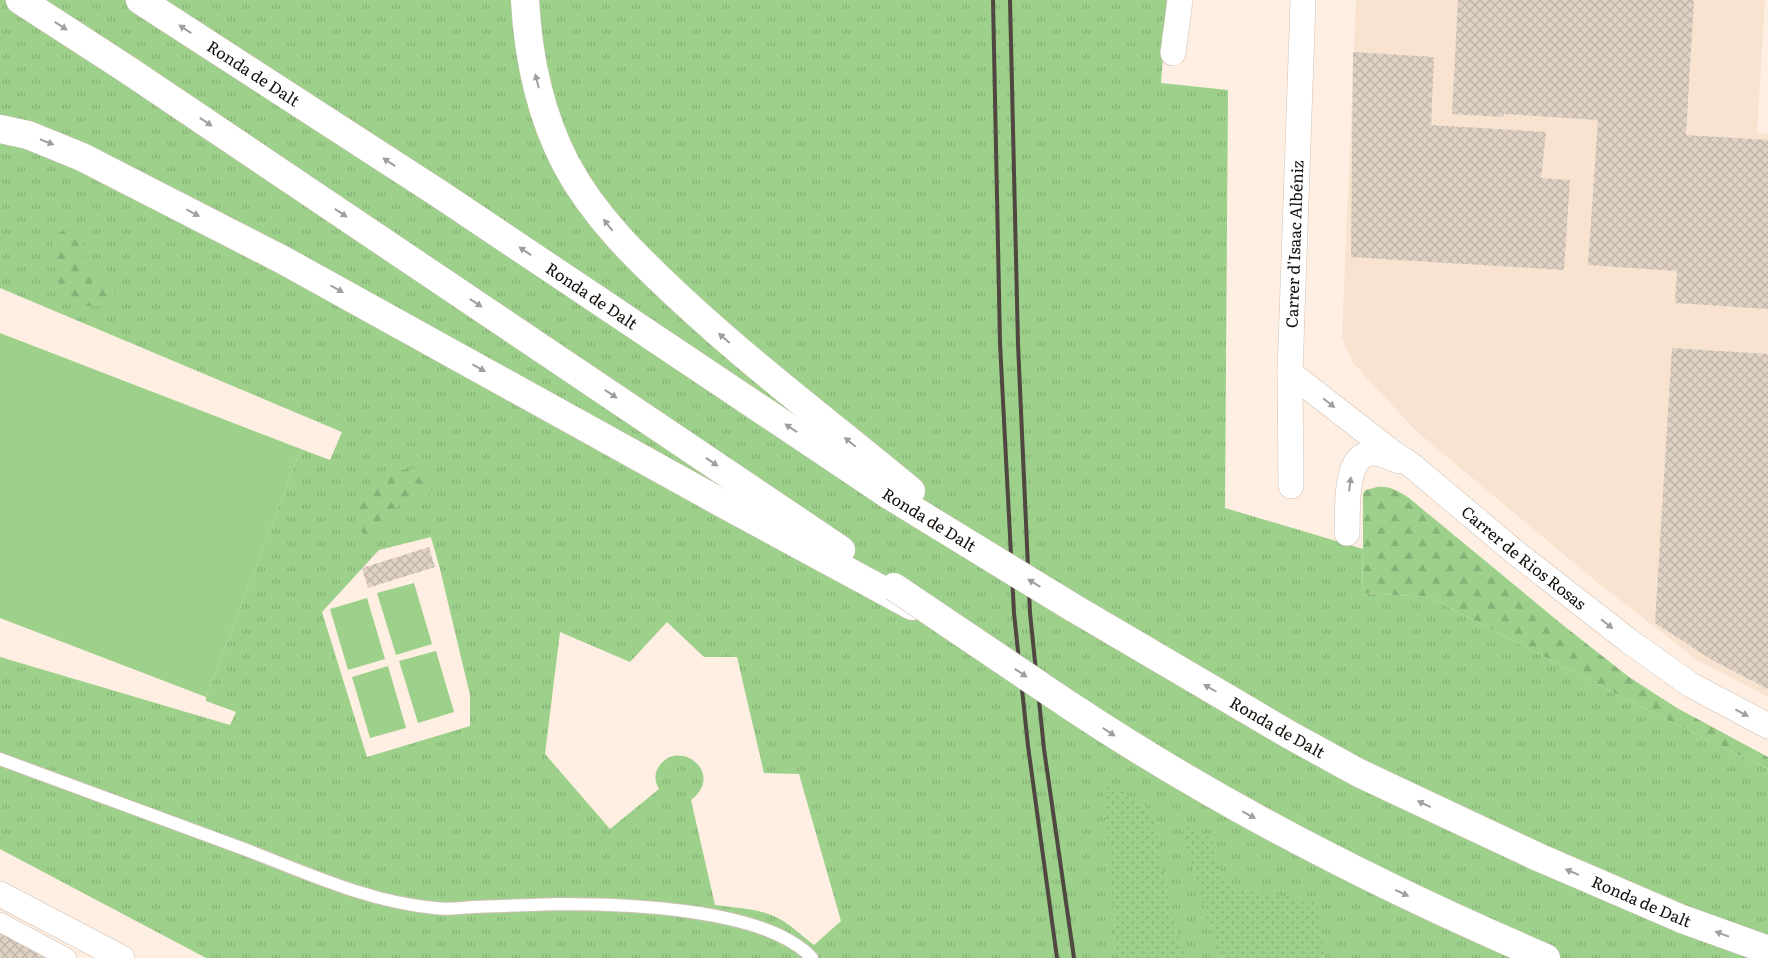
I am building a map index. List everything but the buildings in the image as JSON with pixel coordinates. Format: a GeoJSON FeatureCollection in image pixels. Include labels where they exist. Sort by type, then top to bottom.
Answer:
{"type":"FeatureCollection","features":[{"type":"Feature","properties":{"kind":"highway"},"geometry":{"type":"LineString","coordinates":[[20,0],[142,79],[647,418],[894,591],[1115,736],[1228,804],[1357,872],[1546,958]]}},
{"type":"Feature","properties":{"kind":"highway","name":"Ronda de Dalt"},"geometry":{"type":"LineString","coordinates":[[140,0],[888,484],[995,560],[1288,734],[1359,773],[1538,857],[1682,919],[1768,950]]}},
{"type":"Feature","properties":{"kind":"highway"},"geometry":{"type":"LineString","coordinates":[[525,0],[533,66],[545,116],[566,164],[587,199],[620,240],[655,276],[888,484]]}},
{"type":"Feature","properties":{"kind":"highway"},"geometry":{"type":"LineString","coordinates":[[0,129],[28,135],[54,145],[136,183],[283,260],[720,502],[894,591]]}},
{"type":"Feature","properties":{"kind":"street"},"geometry":{"type":"LineString","coordinates":[[1173,53],[1180,0]]}},
{"type":"Feature","properties":{"kind":"street","name":"Carrer d'Isaac Albéniz"},"geometry":{"type":"LineString","coordinates":[[1291,486],[1290,374],[1303,0]]}},
{"type":"Feature","properties":{"kind":"street","name":"Carrer de Rios Rosas"},"geometry":{"type":"LineString","coordinates":[[1290,374],[1410,464],[1516,553],[1629,641],[1691,685],[1768,726]]}},
{"type":"Feature","properties":{"kind":"street"},"geometry":{"type":"LineString","coordinates":[[1347,533],[1349,482],[1354,465],[1361,456],[1373,452],[1410,464]]}},
{"type":"Feature","properties":{"kind":"street"},"geometry":{"type":"LineString","coordinates":[[0,894],[122,958]]}},
{"type":"Feature","properties":{"kind":"street"},"geometry":{"type":"LineString","coordinates":[[0,922],[67,958]]}},
{"type":"Feature","properties":{"kind":"lane"},"geometry":{"type":"LineString","coordinates":[[0,759],[326,882],[379,899],[436,909],[559,904],[620,906],[683,912],[747,923],[775,933],[802,947],[812,958]]}},
{"type":"Feature","properties":{"kind":"shaded area"},"geometry":{"type":"Polygon","coordinates":[[[1356,0],[1765,0],[1757,133],[1768,134],[1768,697],[1697,660],[1593,579],[1416,431],[1353,363],[1342,338],[1356,0]]]}},
{"type":"Feature","properties":{"kind":"green space"},"geometry":{"type":"Polygon","coordinates":[[[0,0],[1167,0],[1161,83],[1228,90],[1225,508],[1363,549],[1362,593],[1429,597],[1661,717],[1768,769],[1768,958],[206,958],[0,849],[0,657],[230,725],[236,712],[206,701],[206,697],[301,449],[330,460],[342,432],[0,288],[0,0]],[[431,537],[379,550],[322,612],[367,757],[470,726],[470,695],[431,537]],[[667,622],[630,662],[560,632],[545,754],[610,829],[659,789],[656,773],[666,759],[676,756],[686,757],[695,761],[701,769],[704,779],[701,789],[691,800],[715,905],[769,914],[786,923],[814,945],[841,921],[799,774],[764,773],[737,657],[704,657],[667,622]]]}},
{"type":"Feature","properties":{"kind":"green space"},"geometry":{"type":"Polygon","coordinates":[[[68,229],[84,241],[86,260],[94,273],[108,277],[116,298],[113,306],[81,306],[66,299],[58,282],[52,236],[68,229]]]}},
{"type":"Feature","properties":{"kind":"green space"},"geometry":{"type":"Polygon","coordinates":[[[0,333],[301,449],[206,697],[0,618],[0,333]]]}},
{"type":"Feature","properties":{"kind":"green space"},"geometry":{"type":"Polygon","coordinates":[[[414,469],[431,478],[433,488],[429,496],[415,497],[401,504],[374,533],[366,534],[357,529],[359,502],[370,484],[388,473],[414,469]]]}},
{"type":"Feature","properties":{"kind":"green space"},"geometry":{"type":"Polygon","coordinates":[[[1386,487],[1409,498],[1629,677],[1677,708],[1768,757],[1768,769],[1661,717],[1429,597],[1362,593],[1363,493],[1366,490],[1386,487]]]}},
{"type":"Feature","properties":{"kind":"green space"},"geometry":{"type":"Polygon","coordinates":[[[414,583],[432,644],[396,655],[377,593],[414,583]]]}},
{"type":"Feature","properties":{"kind":"green space"},"geometry":{"type":"Polygon","coordinates":[[[367,598],[385,659],[348,670],[330,609],[367,598]]]}},
{"type":"Feature","properties":{"kind":"green space"},"geometry":{"type":"Polygon","coordinates":[[[436,651],[454,712],[418,723],[399,661],[436,651]]]}},
{"type":"Feature","properties":{"kind":"green space"},"geometry":{"type":"Polygon","coordinates":[[[388,666],[406,728],[370,738],[352,677],[388,666]]]}},
{"type":"Feature","properties":{"kind":"green space"},"geometry":{"type":"Polygon","coordinates":[[[1103,779],[1152,810],[1172,912],[1186,958],[1117,958],[1103,779]]]}},
{"type":"Feature","properties":{"kind":"green space"},"geometry":{"type":"Polygon","coordinates":[[[1178,821],[1212,839],[1225,886],[1317,902],[1325,958],[1219,958],[1178,821]]]}},
{"type":"Feature","properties":{"kind":"railway"},"geometry":{"type":"LineString","coordinates":[[993,0],[1000,343],[1014,613],[1028,746],[1057,958]]}},
{"type":"Feature","properties":{"kind":"railway"},"geometry":{"type":"LineString","coordinates":[[1010,0],[1018,344],[1030,613],[1044,749],[1074,958]]}}]}
